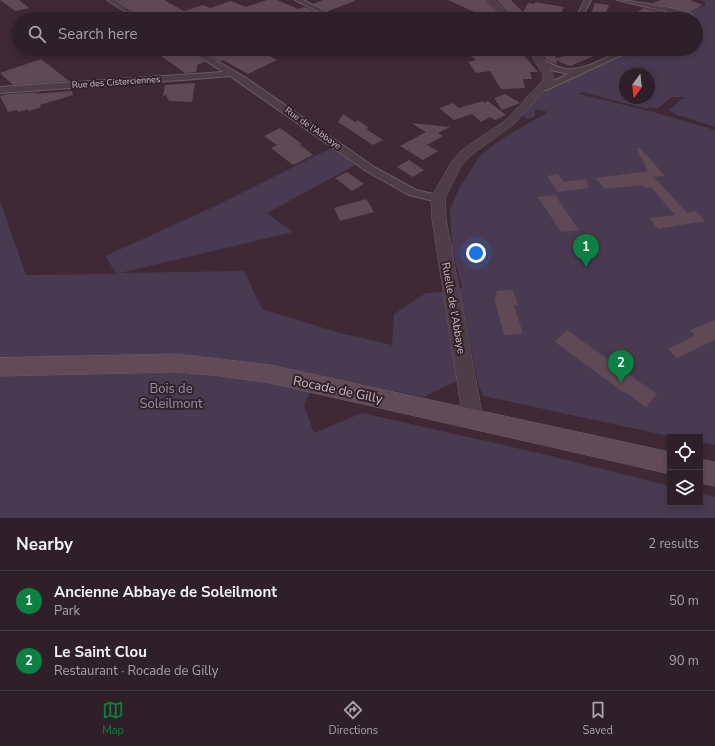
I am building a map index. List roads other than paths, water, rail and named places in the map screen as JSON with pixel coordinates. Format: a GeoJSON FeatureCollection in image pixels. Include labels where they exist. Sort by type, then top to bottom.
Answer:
{"type":"FeatureCollection","features":[{"type":"Feature","properties":{"kind":"main road","name":"Rocade de Gilly"},"geometry":{"type":"LineString","coordinates":[[0,367],[177,363],[270,374],[667,462]]}},
{"type":"Feature","properties":{"kind":"main road"},"geometry":{"type":"LineString","coordinates":[[703,472],[715,474]]}},
{"type":"Feature","properties":{"kind":"street"},"geometry":{"type":"LineString","coordinates":[[110,0],[130,12]]}},
{"type":"Feature","properties":{"kind":"street"},"geometry":{"type":"LineString","coordinates":[[298,0],[324,12]]}},
{"type":"Feature","properties":{"kind":"street"},"geometry":{"type":"LineString","coordinates":[[490,0],[502,12]]}},
{"type":"Feature","properties":{"kind":"street"},"geometry":{"type":"LineString","coordinates":[[582,12],[588,0]]}},
{"type":"Feature","properties":{"kind":"street"},"geometry":{"type":"LineString","coordinates":[[620,0],[675,12]]}},
{"type":"Feature","properties":{"kind":"street","name":"Rue de l'Abbaye"},"geometry":{"type":"LineString","coordinates":[[204,56],[232,73],[370,169],[413,193],[438,198]]}},
{"type":"Feature","properties":{"kind":"street"},"geometry":{"type":"LineString","coordinates":[[438,198],[456,164],[466,153],[510,122],[548,81],[548,75],[537,56]]}},
{"type":"Feature","properties":{"kind":"street"},"geometry":{"type":"LineString","coordinates":[[543,88],[615,56]]}},
{"type":"Feature","properties":{"kind":"street"},"geometry":{"type":"LineString","coordinates":[[541,62],[548,67],[562,72],[583,70]]}},
{"type":"Feature","properties":{"kind":"street","name":"Rue des Cisterciennes"},"geometry":{"type":"LineString","coordinates":[[0,90],[196,77],[232,73]]}},
{"type":"Feature","properties":{"kind":"street","name":"Ruelle de l'Abbaye"},"geometry":{"type":"LineString","coordinates":[[438,198],[439,220],[473,419]]}},
{"type":"Feature","properties":{"kind":"place","name":"Ancienne Abbaye de Soleilmont"},"geometry":{"type":"Point","coordinates":[586,267]}},
{"type":"Feature","properties":{"kind":"place","name":"Le Saint Clou"},"geometry":{"type":"Point","coordinates":[621,383]}},
{"type":"Feature","properties":{"kind":"park label","name":"Bois de Soleilmont"},"geometry":{"type":"Point","coordinates":[171,396]}}]}
